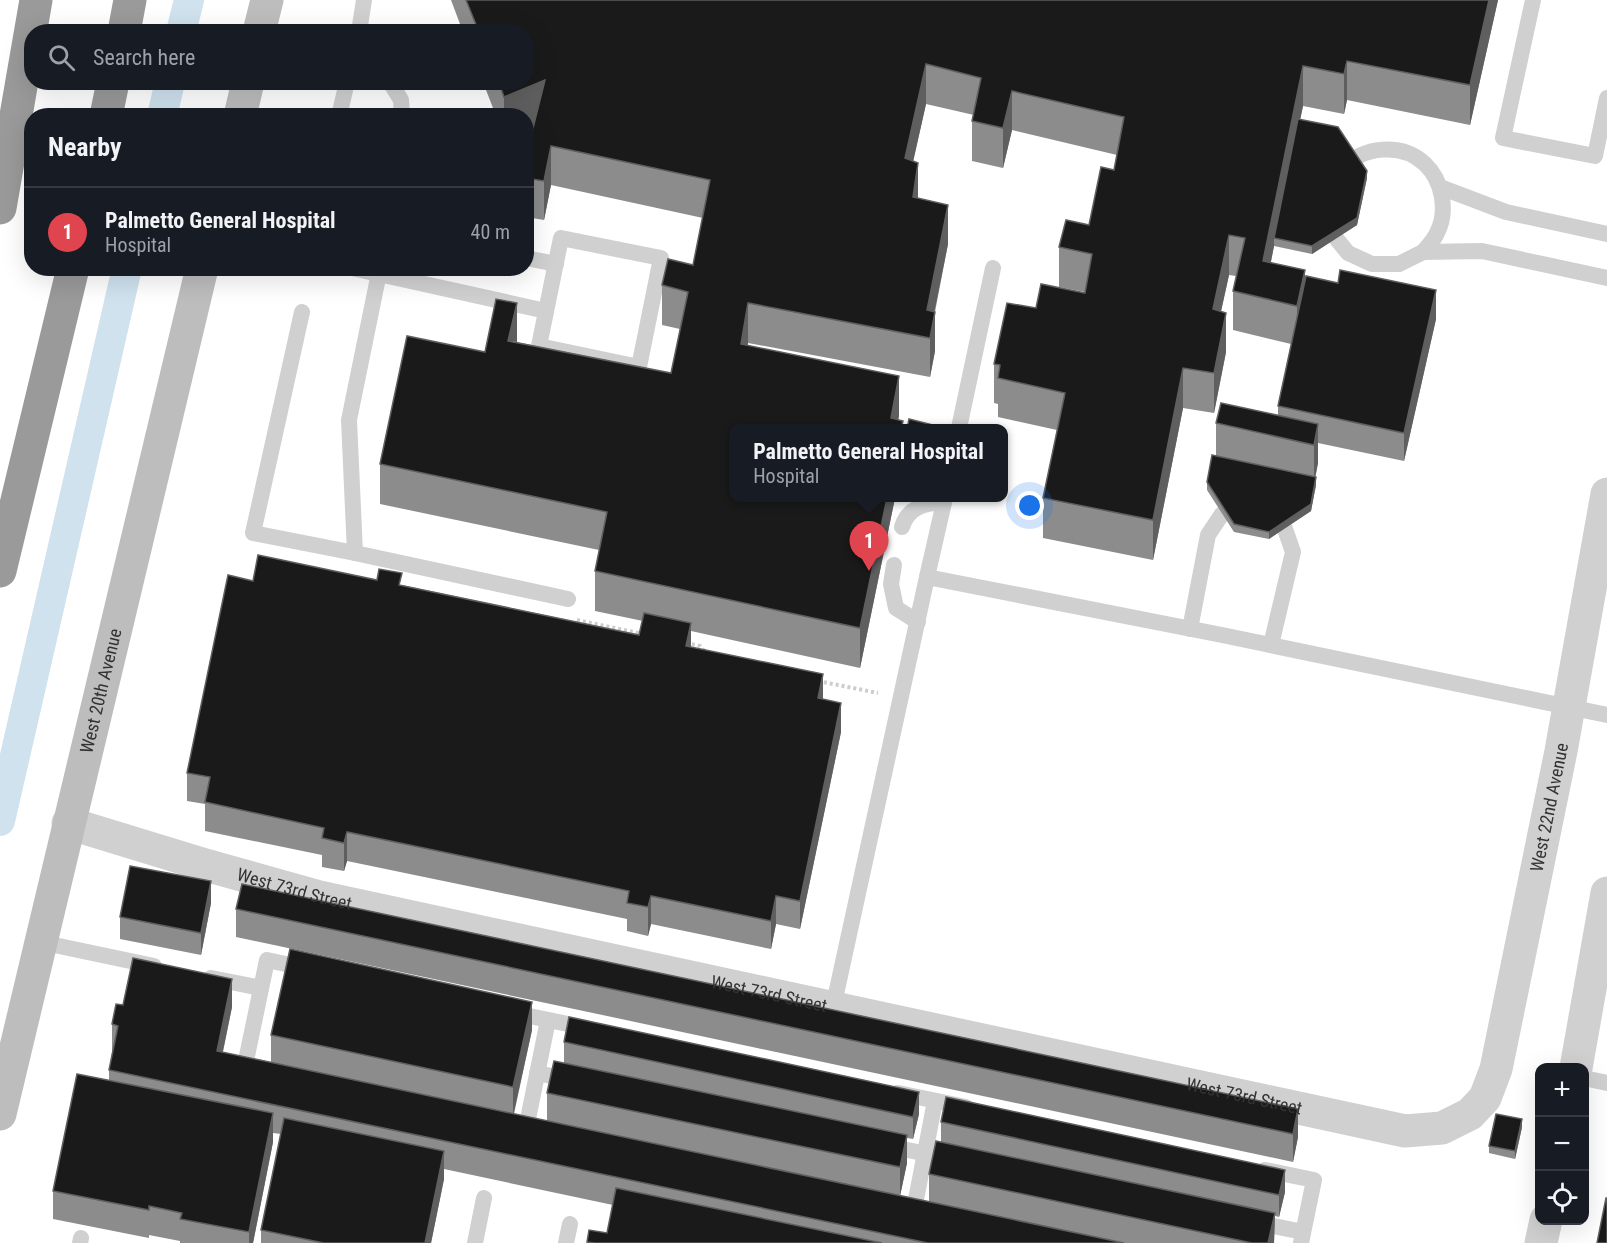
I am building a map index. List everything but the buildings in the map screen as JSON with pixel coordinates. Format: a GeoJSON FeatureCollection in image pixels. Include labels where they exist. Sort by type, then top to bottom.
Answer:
{"type":"FeatureCollection","features":[{"type":"Feature","properties":{"kind":"highway"},"geometry":{"type":"LineString","coordinates":[[32,24],[36,0]]}},
{"type":"Feature","properties":{"kind":"highway"},"geometry":{"type":"LineString","coordinates":[[126,24],[130,0]]}},
{"type":"Feature","properties":{"kind":"highway"},"geometry":{"type":"LineString","coordinates":[[0,208],[24,69]]}},
{"type":"Feature","properties":{"kind":"highway"},"geometry":{"type":"LineString","coordinates":[[108,108],[111,90]]}},
{"type":"Feature","properties":{"kind":"highway"},"geometry":{"type":"LineString","coordinates":[[0,571],[71,276]]}},
{"type":"Feature","properties":{"kind":"street"},"geometry":{"type":"LineString","coordinates":[[262,24],[267,0]]}},
{"type":"Feature","properties":{"kind":"street"},"geometry":{"type":"LineString","coordinates":[[242,108],[246,90]]}},
{"type":"Feature","properties":{"kind":"street","name":"West 20th Avenue"},"geometry":{"type":"LineString","coordinates":[[0,1114],[200,276]]}},
{"type":"Feature","properties":{"kind":"street","name":"West 22nd Avenue"},"geometry":{"type":"LineString","coordinates":[[1470,1114],[1485,1098],[1496,1069],[1543,846],[1607,494]]}},
{"type":"Feature","properties":{"kind":"street","name":"West 73rd Street"},"geometry":{"type":"LineString","coordinates":[[68,823],[319,897],[1405,1131],[1442,1128],[1470,1114]]}},
{"type":"Feature","properties":{"kind":"street"},"geometry":{"type":"LineString","coordinates":[[1577,1063],[1607,893]]}},
{"type":"Feature","properties":{"kind":"street"},"geometry":{"type":"LineString","coordinates":[[1541,1243],[1545,1225]]}},
{"type":"Feature","properties":{"kind":"lane"},"geometry":{"type":"LineString","coordinates":[[359,24],[364,0]]}},
{"type":"Feature","properties":{"kind":"lane"},"geometry":{"type":"LineString","coordinates":[[1533,0],[1503,138],[1595,156],[1607,98]]}},
{"type":"Feature","properties":{"kind":"lane"},"geometry":{"type":"LineString","coordinates":[[341,108],[345,90]]}},
{"type":"Feature","properties":{"kind":"lane"},"geometry":{"type":"LineString","coordinates":[[395,90],[401,100],[402,108]]}},
{"type":"Feature","properties":{"kind":"lane"},"geometry":{"type":"LineString","coordinates":[[1328,197],[1326,205],[1331,232],[1348,253],[1372,264],[1399,264],[1423,252],[1438,233],[1443,210],[1440,187],[1425,164],[1402,151],[1375,149],[1350,159],[1333,180]]}},
{"type":"Feature","properties":{"kind":"lane"},"geometry":{"type":"LineString","coordinates":[[1440,187],[1506,212],[1607,234]]}},
{"type":"Feature","properties":{"kind":"lane"},"geometry":{"type":"LineString","coordinates":[[561,238],[662,258],[639,367],[539,346],[556,264],[561,238]]}},
{"type":"Feature","properties":{"kind":"lane"},"geometry":{"type":"LineString","coordinates":[[1423,252],[1482,251],[1607,278]]}},
{"type":"Feature","properties":{"kind":"lane"},"geometry":{"type":"LineString","coordinates":[[534,260],[556,264]]}},
{"type":"Feature","properties":{"kind":"lane"},"geometry":{"type":"LineString","coordinates":[[960,424],[993,268]]}},
{"type":"Feature","properties":{"kind":"lane"},"geometry":{"type":"LineString","coordinates":[[355,553],[349,420],[379,276]]}},
{"type":"Feature","properties":{"kind":"lane"},"geometry":{"type":"LineString","coordinates":[[401,276],[546,311]]}},
{"type":"Feature","properties":{"kind":"lane"},"geometry":{"type":"LineString","coordinates":[[302,312],[253,533],[568,599]]}},
{"type":"Feature","properties":{"kind":"lane"},"geometry":{"type":"LineString","coordinates":[[902,527],[905,517],[925,503],[932,502]]}},
{"type":"Feature","properties":{"kind":"lane"},"geometry":{"type":"LineString","coordinates":[[833,1008],[945,502]]}},
{"type":"Feature","properties":{"kind":"lane"},"geometry":{"type":"LineString","coordinates":[[1190,629],[1208,534],[1222,514]]}},
{"type":"Feature","properties":{"kind":"lane"},"geometry":{"type":"LineString","coordinates":[[1271,645],[1293,552],[1285,529]]}},
{"type":"Feature","properties":{"kind":"lane"},"geometry":{"type":"LineString","coordinates":[[894,565],[891,584],[896,608],[918,622]]}},
{"type":"Feature","properties":{"kind":"lane"},"geometry":{"type":"LineString","coordinates":[[927,577],[1607,715]]}},
{"type":"Feature","properties":{"kind":"lane"},"geometry":{"type":"LineString","coordinates":[[40,942],[166,969]]}},
{"type":"Feature","properties":{"kind":"lane"},"geometry":{"type":"LineString","coordinates":[[265,1079],[243,1075],[267,960],[325,973]]}},
{"type":"Feature","properties":{"kind":"lane"},"geometry":{"type":"LineString","coordinates":[[189,974],[261,988]]}},
{"type":"Feature","properties":{"kind":"lane"},"geometry":{"type":"LineString","coordinates":[[489,1007],[606,1032]]}},
{"type":"Feature","properties":{"kind":"lane"},"geometry":{"type":"LineString","coordinates":[[525,1134],[548,1020]]}},
{"type":"Feature","properties":{"kind":"lane"},"geometry":{"type":"LineString","coordinates":[[537,1073],[584,1082]]}},
{"type":"Feature","properties":{"kind":"lane"},"geometry":{"type":"LineString","coordinates":[[1589,1079],[1607,1083]]}},
{"type":"Feature","properties":{"kind":"lane"},"geometry":{"type":"LineString","coordinates":[[888,1091],[981,1110]]}},
{"type":"Feature","properties":{"kind":"lane"},"geometry":{"type":"LineString","coordinates":[[913,1215],[935,1101]]}},
{"type":"Feature","properties":{"kind":"lane"},"geometry":{"type":"LineString","coordinates":[[866,1141],[970,1163]]}},
{"type":"Feature","properties":{"kind":"lane"},"geometry":{"type":"LineString","coordinates":[[1234,1218],[1302,1238],[1314,1180],[1245,1166]]}},
{"type":"Feature","properties":{"kind":"lane"},"geometry":{"type":"LineString","coordinates":[[475,1243],[483,1198]]}},
{"type":"Feature","properties":{"kind":"lane"},"geometry":{"type":"LineString","coordinates":[[566,1243],[570,1224]]}},
{"type":"Feature","properties":{"kind":"path"},"geometry":{"type":"LineString","coordinates":[[568,599],[578,620],[644,634]]}},
{"type":"Feature","properties":{"kind":"path"},"geometry":{"type":"LineString","coordinates":[[678,641],[700,646],[707,653]]}},
{"type":"Feature","properties":{"kind":"path"},"geometry":{"type":"LineString","coordinates":[[807,679],[900,698]]}},
{"type":"Feature","properties":{"kind":"waterway"},"geometry":{"type":"LineString","coordinates":[[183,24],[189,0]]}},
{"type":"Feature","properties":{"kind":"waterway"},"geometry":{"type":"LineString","coordinates":[[164,108],[168,90]]}},
{"type":"Feature","properties":{"kind":"waterway"},"geometry":{"type":"LineString","coordinates":[[0,821],[125,276]]}},
{"type":"Feature","properties":{"kind":"place","name":"Palmetto General Hospital"},"geometry":{"type":"Point","coordinates":[869,571]}}]}
